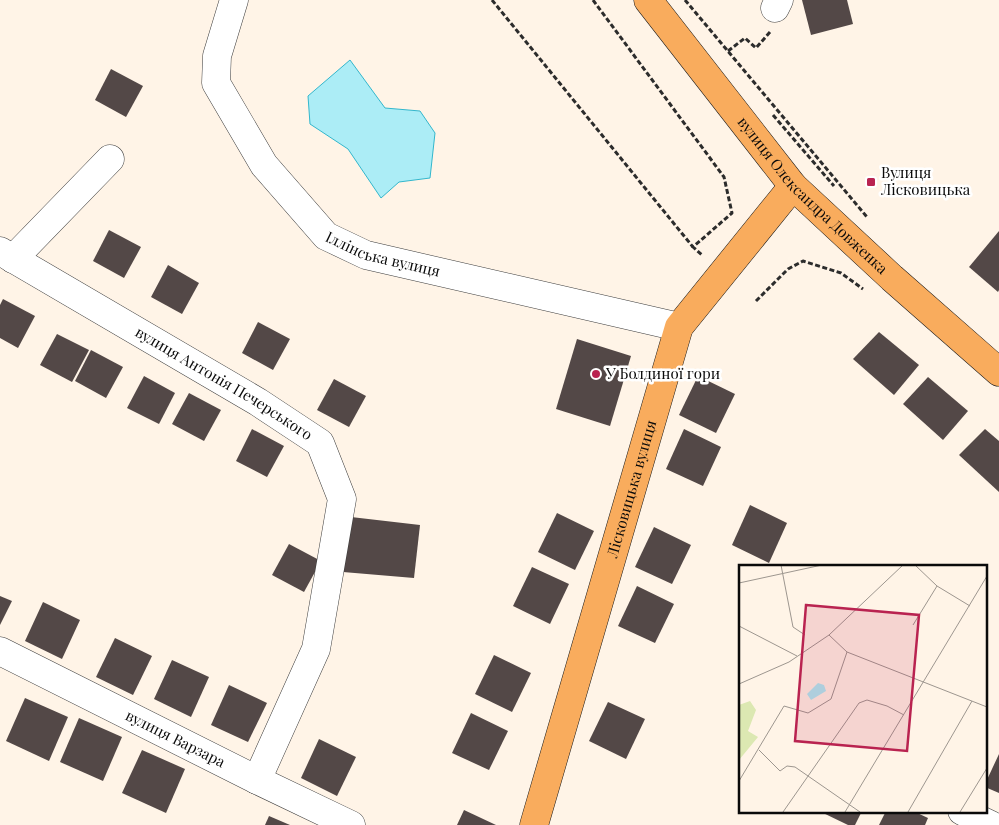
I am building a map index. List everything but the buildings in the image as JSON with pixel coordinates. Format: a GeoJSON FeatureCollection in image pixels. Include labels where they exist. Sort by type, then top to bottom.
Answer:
{"type":"FeatureCollection","features":[{"type":"Feature","properties":{"kind":"main road","name":"вулиця Олександра Довженка"},"geometry":{"type":"LineString","coordinates":[[648,0],[793,186],[892,278],[999,372]]}},
{"type":"Feature","properties":{"kind":"main road","name":"Лісковицька вулиця"},"geometry":{"type":"LineString","coordinates":[[534,825],[679,327],[793,186]]}},
{"type":"Feature","properties":{"kind":"street","name":"Іллінська вулиця"},"geometry":{"type":"LineString","coordinates":[[234,0],[217,56],[216,83],[264,165],[326,236],[366,255],[679,327]]}},
{"type":"Feature","properties":{"kind":"street"},"geometry":{"type":"LineString","coordinates":[[6,255],[110,159]]}},
{"type":"Feature","properties":{"kind":"street","name":"вулиця Антонія Печерського"},"geometry":{"type":"LineString","coordinates":[[6,255],[258,402],[320,443],[342,499],[316,649],[257,780]]}},
{"type":"Feature","properties":{"kind":"street","name":"вулиця Варзара"},"geometry":{"type":"LineString","coordinates":[[0,651],[351,825]]}},
{"type":"Feature","properties":{"kind":"street"},"geometry":{"type":"LineString","coordinates":[[964,812],[991,825]]}},
{"type":"Feature","properties":{"kind":"path"},"geometry":{"type":"LineString","coordinates":[[492,0],[693,247],[705,258]]}},
{"type":"Feature","properties":{"kind":"path"},"geometry":{"type":"LineString","coordinates":[[593,0],[724,177],[732,213],[693,247]]}},
{"type":"Feature","properties":{"kind":"path"},"geometry":{"type":"LineString","coordinates":[[685,0],[868,218]]}},
{"type":"Feature","properties":{"kind":"path"},"geometry":{"type":"LineString","coordinates":[[728,51],[744,38],[756,48],[769,34],[774,22],[777,4]]}},
{"type":"Feature","properties":{"kind":"path"},"geometry":{"type":"LineString","coordinates":[[772,114],[837,190]]}},
{"type":"Feature","properties":{"kind":"path"},"geometry":{"type":"LineString","coordinates":[[756,301],[788,269],[803,261],[841,273],[864,290]]}},
{"type":"Feature","properties":{"kind":"water"},"geometry":{"type":"Polygon","coordinates":[[[350,60],[385,108],[420,111],[435,133],[430,178],[399,182],[381,198],[348,149],[310,124],[308,96],[350,60]]]}},
{"type":"Feature","properties":{"kind":"place","name":"Вулиця Лісковицька"},"geometry":{"type":"Point","coordinates":[871,182]}},
{"type":"Feature","properties":{"kind":"place","name":"У Болдиної гори"},"geometry":{"type":"Point","coordinates":[596,374]}}]}
